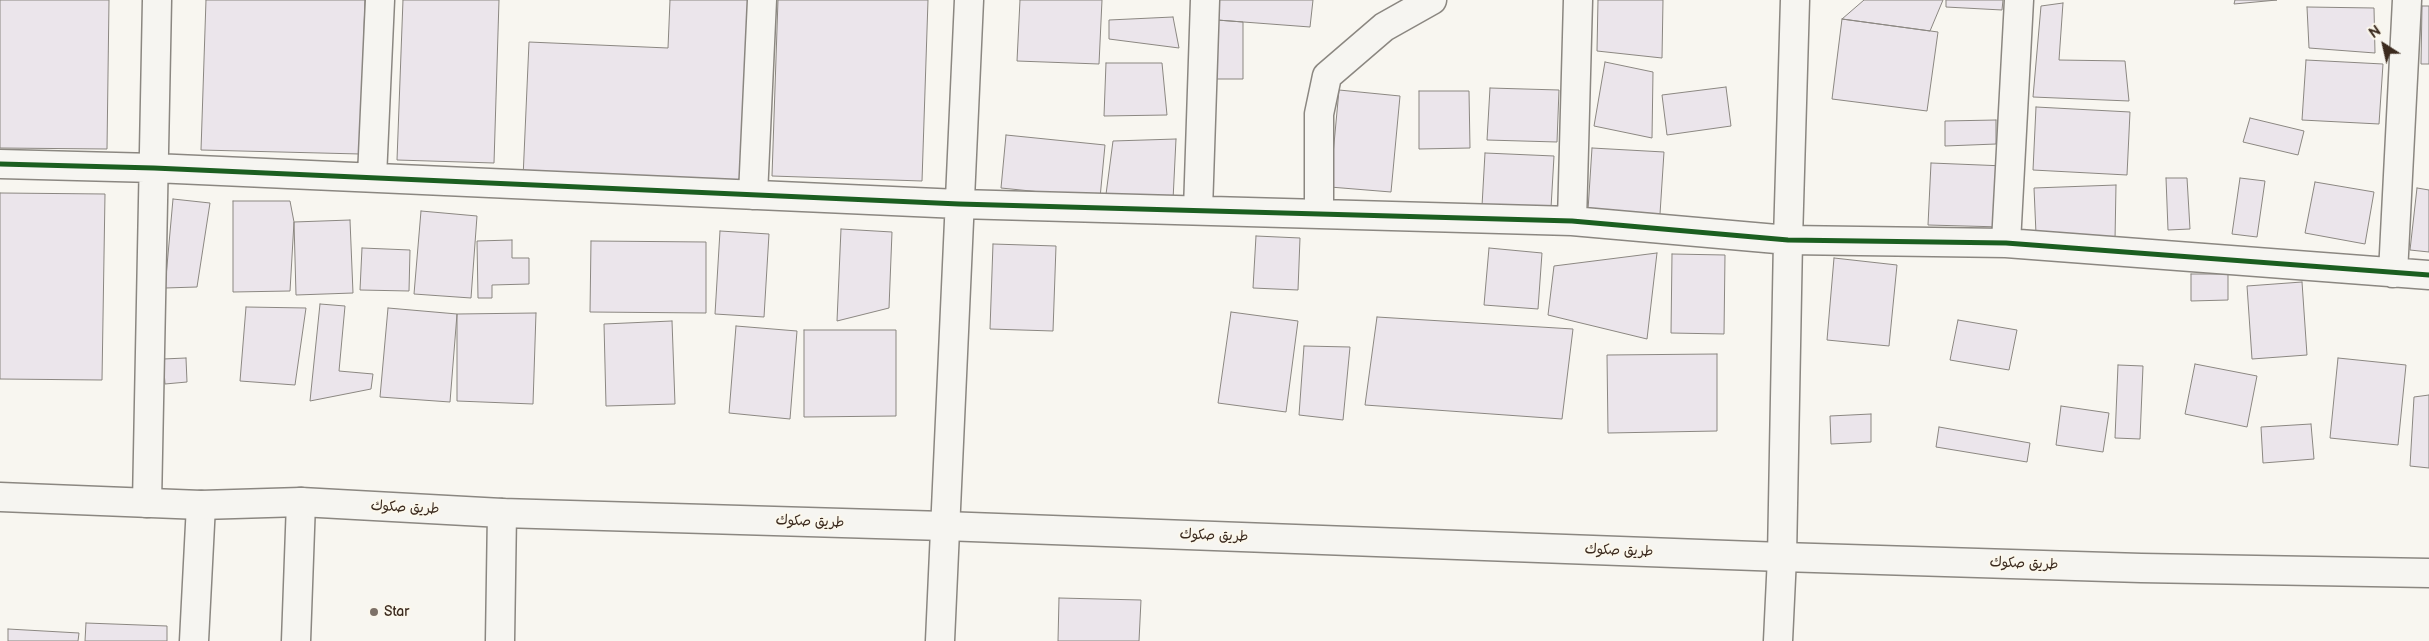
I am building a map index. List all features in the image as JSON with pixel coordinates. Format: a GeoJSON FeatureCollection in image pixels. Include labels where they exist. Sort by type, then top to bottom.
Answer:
{"type":"FeatureCollection","features":[{"type":"Feature","properties":{"kind":"street"},"geometry":{"type":"LineString","coordinates":[[147,502],[157,0]]}},
{"type":"Feature","properties":{"kind":"street"},"geometry":{"type":"LineString","coordinates":[[372,177],[380,0]]}},
{"type":"Feature","properties":{"kind":"street"},"geometry":{"type":"LineString","coordinates":[[753,195],[762,0]]}},
{"type":"Feature","properties":{"kind":"street"},"geometry":{"type":"LineString","coordinates":[[940,641],[969,0]]}},
{"type":"Feature","properties":{"kind":"street"},"geometry":{"type":"LineString","coordinates":[[1198,210],[1205,0]]}},
{"type":"Feature","properties":{"kind":"street"},"geometry":{"type":"LineString","coordinates":[[1319,214],[1319,114],[1327,76],[1384,27],[1432,0]]}},
{"type":"Feature","properties":{"kind":"street"},"geometry":{"type":"LineString","coordinates":[[1572,220],[1576,0]]}},
{"type":"Feature","properties":{"kind":"street"},"geometry":{"type":"LineString","coordinates":[[1778,641],[1782,557],[1795,0]]}},
{"type":"Feature","properties":{"kind":"street"},"geometry":{"type":"LineString","coordinates":[[2006,243],[2019,0]]}},
{"type":"Feature","properties":{"kind":"street"},"geometry":{"type":"LineString","coordinates":[[2392,273],[2407,0]]}},
{"type":"Feature","properties":{"kind":"street"},"geometry":{"type":"LineString","coordinates":[[0,164],[372,177],[959,204],[1572,220],[1788,240],[2006,243],[2429,275]]}},
{"type":"Feature","properties":{"kind":"street","name":"طريق صكوك"},"geometry":{"type":"LineString","coordinates":[[0,498],[201,505],[300,502],[502,513],[944,526],[1782,557],[2132,568],[2429,573]]}},
{"type":"Feature","properties":{"kind":"street"},"geometry":{"type":"LineString","coordinates":[[296,641],[300,502]]}},
{"type":"Feature","properties":{"kind":"street"},"geometry":{"type":"LineString","coordinates":[[194,641],[201,505]]}},
{"type":"Feature","properties":{"kind":"street"},"geometry":{"type":"LineString","coordinates":[[500,641],[502,513]]}},
{"type":"Feature","properties":{"kind":"building"},"geometry":{"type":"Polygon","coordinates":[[[0,0],[109,0],[107,149],[0,148],[0,0]]]}},
{"type":"Feature","properties":{"kind":"building"},"geometry":{"type":"Polygon","coordinates":[[[206,0],[365,0],[360,154],[201,150],[206,0]]]}},
{"type":"Feature","properties":{"kind":"building"},"geometry":{"type":"Polygon","coordinates":[[[403,0],[499,0],[494,163],[397,160],[403,0]]]}},
{"type":"Feature","properties":{"kind":"building"},"geometry":{"type":"Polygon","coordinates":[[[670,0],[749,0],[740,187],[523,178],[529,42],[668,48],[670,0]]]}},
{"type":"Feature","properties":{"kind":"building"},"geometry":{"type":"Polygon","coordinates":[[[778,0],[928,0],[922,181],[772,176],[778,0]]]}},
{"type":"Feature","properties":{"kind":"building"},"geometry":{"type":"Polygon","coordinates":[[[1020,0],[1102,0],[1099,64],[1017,61],[1020,0]]]}},
{"type":"Feature","properties":{"kind":"building"},"geometry":{"type":"Polygon","coordinates":[[[1219,0],[1313,0],[1310,27],[1217,20],[1219,0]]]}},
{"type":"Feature","properties":{"kind":"building"},"geometry":{"type":"Polygon","coordinates":[[[1598,0],[1663,0],[1662,58],[1597,51],[1598,0]]]}},
{"type":"Feature","properties":{"kind":"building"},"geometry":{"type":"Polygon","coordinates":[[[1864,0],[1943,0],[1930,31],[1842,19],[1864,0]]]}},
{"type":"Feature","properties":{"kind":"building"},"geometry":{"type":"Polygon","coordinates":[[[1946,0],[2003,0],[2002,10],[1946,7],[1946,0]]]}},
{"type":"Feature","properties":{"kind":"building"},"geometry":{"type":"Polygon","coordinates":[[[2235,0],[2277,0],[2234,4],[2235,0]]]}},
{"type":"Feature","properties":{"kind":"building"},"geometry":{"type":"Polygon","coordinates":[[[2063,3],[2059,60],[2125,61],[2129,101],[2033,97],[2041,6],[2063,3]]]}},
{"type":"Feature","properties":{"kind":"building"},"geometry":{"type":"Polygon","coordinates":[[[2422,6],[2429,6],[2429,64],[2421,64],[2422,6]]]}},
{"type":"Feature","properties":{"kind":"building"},"geometry":{"type":"Polygon","coordinates":[[[2307,7],[2374,8],[2375,53],[2309,48],[2307,7]]]}},
{"type":"Feature","properties":{"kind":"building"},"geometry":{"type":"Polygon","coordinates":[[[1173,17],[1179,48],[1109,39],[1109,20],[1173,17]]]}},
{"type":"Feature","properties":{"kind":"building"},"geometry":{"type":"Polygon","coordinates":[[[1842,19],[1938,32],[1927,111],[1832,99],[1842,19]]]}},
{"type":"Feature","properties":{"kind":"building"},"geometry":{"type":"Polygon","coordinates":[[[1217,20],[1243,22],[1243,79],[1211,79],[1217,20]]]}},
{"type":"Feature","properties":{"kind":"building"},"geometry":{"type":"Polygon","coordinates":[[[2306,60],[2383,64],[2379,124],[2302,120],[2306,60]]]}},
{"type":"Feature","properties":{"kind":"building"},"geometry":{"type":"Polygon","coordinates":[[[1605,62],[1653,72],[1652,138],[1594,126],[1605,62]]]}},
{"type":"Feature","properties":{"kind":"building"},"geometry":{"type":"Polygon","coordinates":[[[1106,63],[1162,63],[1167,115],[1104,116],[1106,63]]]}},
{"type":"Feature","properties":{"kind":"building"},"geometry":{"type":"Polygon","coordinates":[[[1726,87],[1731,126],[1667,135],[1662,95],[1726,87]]]}},
{"type":"Feature","properties":{"kind":"building"},"geometry":{"type":"Polygon","coordinates":[[[1490,88],[1559,90],[1557,142],[1487,140],[1490,88]]]}},
{"type":"Feature","properties":{"kind":"building"},"geometry":{"type":"Polygon","coordinates":[[[1339,90],[1400,96],[1391,192],[1330,187],[1339,90]]]}},
{"type":"Feature","properties":{"kind":"building"},"geometry":{"type":"Polygon","coordinates":[[[1419,91],[1469,91],[1470,148],[1419,149],[1419,91]]]}},
{"type":"Feature","properties":{"kind":"building"},"geometry":{"type":"Polygon","coordinates":[[[2036,107],[2130,112],[2127,175],[2033,170],[2036,107]]]}},
{"type":"Feature","properties":{"kind":"building"},"geometry":{"type":"Polygon","coordinates":[[[2250,118],[2304,131],[2298,155],[2243,142],[2250,118]]]}},
{"type":"Feature","properties":{"kind":"building"},"geometry":{"type":"Polygon","coordinates":[[[1996,120],[1996,144],[1945,146],[1945,121],[1996,120]]]}},
{"type":"Feature","properties":{"kind":"building"},"geometry":{"type":"Polygon","coordinates":[[[1006,135],[1105,145],[1100,198],[1001,188],[1006,135]]]}},
{"type":"Feature","properties":{"kind":"building"},"geometry":{"type":"Polygon","coordinates":[[[1176,139],[1173,200],[1105,202],[1113,141],[1176,139]]]}},
{"type":"Feature","properties":{"kind":"building"},"geometry":{"type":"Polygon","coordinates":[[[1592,148],[1664,152],[1660,214],[1588,210],[1592,148]]]}},
{"type":"Feature","properties":{"kind":"building"},"geometry":{"type":"Polygon","coordinates":[[[1485,153],[1554,156],[1551,208],[1482,206],[1485,153]]]}},
{"type":"Feature","properties":{"kind":"building"},"geometry":{"type":"Polygon","coordinates":[[[1931,163],[2005,166],[2002,227],[1928,225],[1931,163]]]}},
{"type":"Feature","properties":{"kind":"building"},"geometry":{"type":"Polygon","coordinates":[[[2166,178],[2187,178],[2190,229],[2168,230],[2166,178]]]}},
{"type":"Feature","properties":{"kind":"building"},"geometry":{"type":"Polygon","coordinates":[[[2240,178],[2265,181],[2257,237],[2232,234],[2240,178]]]}},
{"type":"Feature","properties":{"kind":"building"},"geometry":{"type":"Polygon","coordinates":[[[2315,182],[2374,192],[2365,244],[2305,233],[2315,182]]]}},
{"type":"Feature","properties":{"kind":"building"},"geometry":{"type":"Polygon","coordinates":[[[2116,185],[2115,240],[2036,234],[2034,188],[2116,185]]]}},
{"type":"Feature","properties":{"kind":"building"},"geometry":{"type":"Polygon","coordinates":[[[2417,188],[2429,190],[2429,252],[2410,250],[2417,188]]]}},
{"type":"Feature","properties":{"kind":"building"},"geometry":{"type":"Polygon","coordinates":[[[0,193],[105,194],[102,380],[0,379],[0,193]]]}},
{"type":"Feature","properties":{"kind":"building"},"geometry":{"type":"Polygon","coordinates":[[[173,199],[210,203],[197,287],[165,288],[173,199]]]}},
{"type":"Feature","properties":{"kind":"building"},"geometry":{"type":"Polygon","coordinates":[[[233,201],[290,201],[294,222],[290,291],[233,292],[233,201]]]}},
{"type":"Feature","properties":{"kind":"building"},"geometry":{"type":"Polygon","coordinates":[[[421,211],[477,216],[471,298],[414,294],[421,211]]]}},
{"type":"Feature","properties":{"kind":"building"},"geometry":{"type":"Polygon","coordinates":[[[350,220],[353,293],[296,295],[294,222],[350,220]]]}},
{"type":"Feature","properties":{"kind":"building"},"geometry":{"type":"Polygon","coordinates":[[[841,229],[892,232],[889,308],[837,321],[841,229]]]}},
{"type":"Feature","properties":{"kind":"building"},"geometry":{"type":"Polygon","coordinates":[[[720,231],[769,234],[764,317],[715,314],[720,231]]]}},
{"type":"Feature","properties":{"kind":"building"},"geometry":{"type":"Polygon","coordinates":[[[1256,236],[1300,238],[1298,290],[1253,288],[1256,236]]]}},
{"type":"Feature","properties":{"kind":"building"},"geometry":{"type":"Polygon","coordinates":[[[512,240],[512,258],[529,258],[529,284],[492,285],[492,298],[478,298],[477,241],[512,240]]]}},
{"type":"Feature","properties":{"kind":"building"},"geometry":{"type":"Polygon","coordinates":[[[591,241],[706,242],[706,313],[590,312],[591,241]]]}},
{"type":"Feature","properties":{"kind":"building"},"geometry":{"type":"Polygon","coordinates":[[[993,244],[1056,246],[1053,331],[990,329],[993,244]]]}},
{"type":"Feature","properties":{"kind":"building"},"geometry":{"type":"Polygon","coordinates":[[[362,248],[410,250],[409,291],[360,290],[362,248]]]}},
{"type":"Feature","properties":{"kind":"building"},"geometry":{"type":"Polygon","coordinates":[[[1489,248],[1542,253],[1538,309],[1484,305],[1489,248]]]}},
{"type":"Feature","properties":{"kind":"building"},"geometry":{"type":"Polygon","coordinates":[[[1657,253],[1647,339],[1548,315],[1554,266],[1657,253]]]}},
{"type":"Feature","properties":{"kind":"building"},"geometry":{"type":"Polygon","coordinates":[[[1672,254],[1725,255],[1724,334],[1671,333],[1672,254]]]}},
{"type":"Feature","properties":{"kind":"building"},"geometry":{"type":"Polygon","coordinates":[[[1834,258],[1897,265],[1889,346],[1827,340],[1834,258]]]}},
{"type":"Feature","properties":{"kind":"building"},"geometry":{"type":"Polygon","coordinates":[[[2191,274],[2228,274],[2228,300],[2191,301],[2191,274]]]}},
{"type":"Feature","properties":{"kind":"building"},"geometry":{"type":"Polygon","coordinates":[[[2302,282],[2307,355],[2252,359],[2247,286],[2302,282]]]}},
{"type":"Feature","properties":{"kind":"building"},"geometry":{"type":"Polygon","coordinates":[[[320,304],[345,306],[339,371],[373,374],[371,389],[310,401],[320,304]]]}},
{"type":"Feature","properties":{"kind":"building"},"geometry":{"type":"Polygon","coordinates":[[[246,307],[306,308],[295,385],[240,381],[246,307]]]}},
{"type":"Feature","properties":{"kind":"building"},"geometry":{"type":"Polygon","coordinates":[[[388,308],[457,314],[450,402],[380,397],[388,308]]]}},
{"type":"Feature","properties":{"kind":"building"},"geometry":{"type":"Polygon","coordinates":[[[1231,312],[1298,321],[1286,412],[1218,403],[1231,312]]]}},
{"type":"Feature","properties":{"kind":"building"},"geometry":{"type":"Polygon","coordinates":[[[536,313],[533,404],[457,401],[457,314],[536,313]]]}},
{"type":"Feature","properties":{"kind":"building"},"geometry":{"type":"Polygon","coordinates":[[[1377,317],[1573,329],[1562,419],[1365,405],[1377,317]]]}},
{"type":"Feature","properties":{"kind":"building"},"geometry":{"type":"Polygon","coordinates":[[[1958,320],[2017,330],[2009,370],[1950,360],[1958,320]]]}},
{"type":"Feature","properties":{"kind":"building"},"geometry":{"type":"Polygon","coordinates":[[[672,321],[675,404],[606,406],[604,324],[672,321]]]}},
{"type":"Feature","properties":{"kind":"building"},"geometry":{"type":"Polygon","coordinates":[[[736,326],[797,331],[790,419],[729,413],[736,326]]]}},
{"type":"Feature","properties":{"kind":"building"},"geometry":{"type":"Polygon","coordinates":[[[804,330],[896,330],[896,416],[804,417],[804,330]]]}},
{"type":"Feature","properties":{"kind":"building"},"geometry":{"type":"Polygon","coordinates":[[[1304,346],[1350,347],[1343,420],[1299,415],[1304,346]]]}},
{"type":"Feature","properties":{"kind":"building"},"geometry":{"type":"Polygon","coordinates":[[[1717,354],[1717,431],[1608,433],[1607,355],[1717,354]]]}},
{"type":"Feature","properties":{"kind":"building"},"geometry":{"type":"Polygon","coordinates":[[[186,358],[187,382],[165,384],[163,359],[186,358]]]}},
{"type":"Feature","properties":{"kind":"building"},"geometry":{"type":"Polygon","coordinates":[[[2338,358],[2406,365],[2398,445],[2330,438],[2338,358]]]}},
{"type":"Feature","properties":{"kind":"building"},"geometry":{"type":"Polygon","coordinates":[[[2195,364],[2257,376],[2247,427],[2185,414],[2195,364]]]}},
{"type":"Feature","properties":{"kind":"building"},"geometry":{"type":"Polygon","coordinates":[[[2118,365],[2143,366],[2140,439],[2115,438],[2118,365]]]}},
{"type":"Feature","properties":{"kind":"building"},"geometry":{"type":"Polygon","coordinates":[[[2429,395],[2429,468],[2410,466],[2414,397],[2429,395]]]}},
{"type":"Feature","properties":{"kind":"building"},"geometry":{"type":"Polygon","coordinates":[[[2061,406],[2109,413],[2103,452],[2056,445],[2061,406]]]}},
{"type":"Feature","properties":{"kind":"building"},"geometry":{"type":"Polygon","coordinates":[[[1871,414],[1871,442],[1831,444],[1830,416],[1871,414]]]}},
{"type":"Feature","properties":{"kind":"building"},"geometry":{"type":"Polygon","coordinates":[[[2311,424],[2314,459],[2263,463],[2261,427],[2311,424]]]}},
{"type":"Feature","properties":{"kind":"building"},"geometry":{"type":"Polygon","coordinates":[[[1939,427],[2030,443],[2027,462],[1936,447],[1939,427]]]}},
{"type":"Feature","properties":{"kind":"building"},"geometry":{"type":"Polygon","coordinates":[[[1059,598],[1141,600],[1139,641],[1058,641],[1059,598]]]}},
{"type":"Feature","properties":{"kind":"building"},"geometry":{"type":"Polygon","coordinates":[[[86,623],[167,626],[167,641],[85,641],[86,623]]]}},
{"type":"Feature","properties":{"kind":"building"},"geometry":{"type":"Polygon","coordinates":[[[8,629],[79,633],[78,641],[8,641],[8,629]]]}},
{"type":"Feature","properties":{"kind":"cycle path"},"geometry":{"type":"LineString","coordinates":[[0,164],[154,168],[959,204],[1572,221],[1788,240],[2006,243],[2429,275]]}},
{"type":"Feature","properties":{"kind":"place","name":"Star"},"geometry":{"type":"Point","coordinates":[374,612]}}]}
